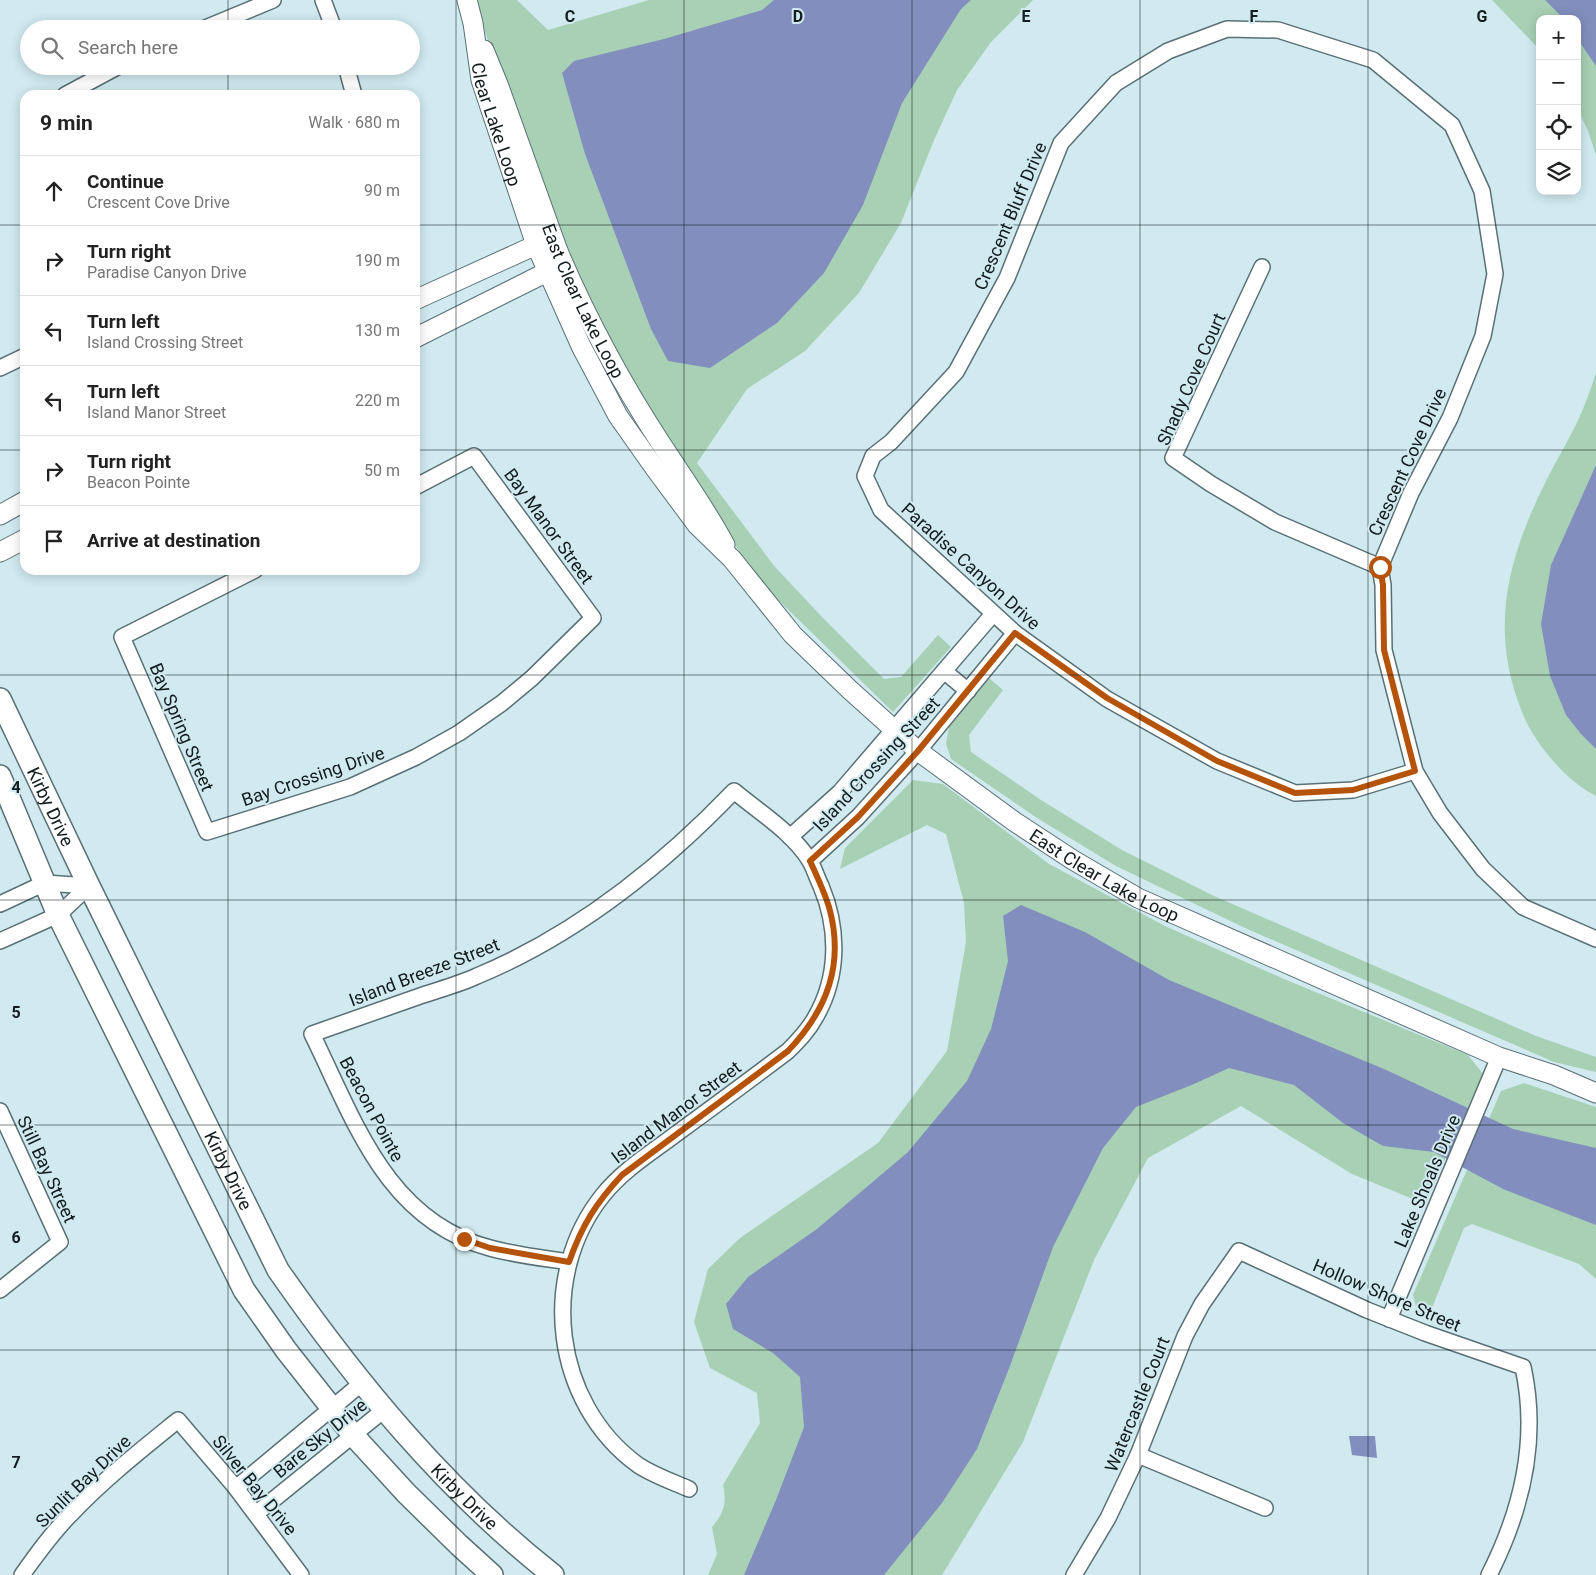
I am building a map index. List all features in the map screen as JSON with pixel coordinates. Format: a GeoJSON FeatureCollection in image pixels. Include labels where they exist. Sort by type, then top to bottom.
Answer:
{"type":"FeatureCollection","features":[{"type":"Feature","properties":{"kind":"main road","name":"Kirby Drive"},"geometry":{"type":"LineString","coordinates":[[0,699],[89,886],[278,1270],[318,1327],[362,1383],[434,1466],[486,1516],[553,1575]]}},
{"type":"Feature","properties":{"kind":"main road","name":"Kirby Drive"},"geometry":{"type":"LineString","coordinates":[[0,776],[58,915],[244,1290],[286,1350],[353,1435],[406,1493],[492,1575]]}},
{"type":"Feature","properties":{"kind":"street"},"geometry":{"type":"LineString","coordinates":[[225,20],[274,0]]}},
{"type":"Feature","properties":{"kind":"street"},"geometry":{"type":"LineString","coordinates":[[323,0],[331,20]]}},
{"type":"Feature","properties":{"kind":"street","name":"Clear Lake Loop"},"geometry":{"type":"LineString","coordinates":[[467,0],[473,23],[481,80],[536,245]]}},
{"type":"Feature","properties":{"kind":"street","name":"East Clear Lake Loop"},"geometry":{"type":"LineString","coordinates":[[473,23],[498,84],[568,277],[606,350],[659,440],[713,522],[732,559]]}},
{"type":"Feature","properties":{"kind":"street","name":"Crescent Bluff Drive"},"geometry":{"type":"LineString","coordinates":[[881,510],[865,476],[873,456],[891,442],[956,372],[1007,278],[1061,143],[1116,83],[1168,51],[1227,29],[1278,30],[1373,60],[1452,124],[1482,190],[1495,274]]}},
{"type":"Feature","properties":{"kind":"street"},"geometry":{"type":"LineString","coordinates":[[75,90],[103,75]]}},
{"type":"Feature","properties":{"kind":"street"},"geometry":{"type":"LineString","coordinates":[[348,75],[353,90]]}},
{"type":"Feature","properties":{"kind":"street"},"geometry":{"type":"LineString","coordinates":[[420,298],[536,245],[558,252],[547,272],[420,336]]}},
{"type":"Feature","properties":{"kind":"street","name":"East Clear Lake Loop"},"geometry":{"type":"LineString","coordinates":[[536,245],[581,346],[618,416],[697,525],[732,559],[793,635],[850,690],[918,751],[1014,822],[1138,898],[1499,1057],[1554,1075],[1596,1093]]}},
{"type":"Feature","properties":{"kind":"street","name":"Shady Cove Court"},"geometry":{"type":"LineString","coordinates":[[1262,267],[1173,458],[1210,484],[1275,522],[1380,567]]}},
{"type":"Feature","properties":{"kind":"street","name":"Crescent Cove Drive"},"geometry":{"type":"LineString","coordinates":[[1495,274],[1483,336],[1450,418],[1411,493],[1380,567],[1383,585],[1384,650],[1415,771],[1440,814],[1483,869],[1523,907],[1596,939]]}},
{"type":"Feature","properties":{"kind":"street"},"geometry":{"type":"LineString","coordinates":[[0,368],[20,358]]}},
{"type":"Feature","properties":{"kind":"street","name":"Bay Manor Street"},"geometry":{"type":"LineString","coordinates":[[420,484],[474,456],[592,618]]}},
{"type":"Feature","properties":{"kind":"street"},"geometry":{"type":"LineString","coordinates":[[0,515],[20,504]]}},
{"type":"Feature","properties":{"kind":"street","name":"Paradise Canyon Drive"},"geometry":{"type":"LineString","coordinates":[[881,510],[1015,633],[1107,698],[1217,761],[1295,793],[1353,790],[1415,771]]}},
{"type":"Feature","properties":{"kind":"street"},"geometry":{"type":"LineString","coordinates":[[0,552],[20,542]]}},
{"type":"Feature","properties":{"kind":"street","name":"Bay Spring Street"},"geometry":{"type":"LineString","coordinates":[[207,832],[122,637],[245,575]]}},
{"type":"Feature","properties":{"kind":"street","name":"Island Crossing Street"},"geometry":{"type":"LineString","coordinates":[[790,837],[840,792],[993,614]]}},
{"type":"Feature","properties":{"kind":"street","name":"Bay Crossing Drive"},"geometry":{"type":"LineString","coordinates":[[207,832],[350,787],[416,757],[459,733],[502,703],[532,678],[592,618]]}},
{"type":"Feature","properties":{"kind":"street","name":"Island Crossing Street"},"geometry":{"type":"LineString","coordinates":[[810,861],[858,817],[918,751],[1015,633]]}},
{"type":"Feature","properties":{"kind":"street"},"geometry":{"type":"LineString","coordinates":[[944,671],[968,691]]}},
{"type":"Feature","properties":{"kind":"street","name":"Island Manor Street"},"geometry":{"type":"LineString","coordinates":[[689,1489],[639,1466],[606,1434],[585,1403],[574,1380],[566,1354],[562,1326],[562,1298],[569,1262],[577,1239],[603,1195],[622,1175],[788,1051],[804,1034],[815,1018],[826,995],[835,951],[834,930],[829,907],[810,861],[790,837],[734,792]]}},
{"type":"Feature","properties":{"kind":"street","name":"Island Breeze Street"},"geometry":{"type":"LineString","coordinates":[[312,1034],[476,977],[545,942],[614,899],[662,861],[703,824],[734,792]]}},
{"type":"Feature","properties":{"kind":"street"},"geometry":{"type":"LineString","coordinates":[[0,904],[45,883],[89,886]]}},
{"type":"Feature","properties":{"kind":"street"},"geometry":{"type":"LineString","coordinates":[[0,941],[58,915],[89,886]]}},
{"type":"Feature","properties":{"kind":"street","name":"Beacon Pointe"},"geometry":{"type":"LineString","coordinates":[[312,1034],[368,1148],[380,1168],[415,1208],[437,1225],[490,1248],[569,1262]]}},
{"type":"Feature","properties":{"kind":"street","name":"Lake Shoals Drive"},"geometry":{"type":"LineString","coordinates":[[1389,1319],[1499,1057]]}},
{"type":"Feature","properties":{"kind":"street","name":"East Clear Lake Loop"},"geometry":{"type":"LineString","coordinates":[[1554,1075],[1596,1079]]}},
{"type":"Feature","properties":{"kind":"street","name":"Still Bay Street"},"geometry":{"type":"LineString","coordinates":[[0,1111],[60,1242],[0,1290]]}},
{"type":"Feature","properties":{"kind":"street","name":"Hollow Shore Street"},"geometry":{"type":"LineString","coordinates":[[1239,1251],[1389,1319],[1523,1367],[1527,1386],[1529,1414],[1528,1448],[1523,1482],[1515,1515],[1502,1549],[1489,1575]]}},
{"type":"Feature","properties":{"kind":"street","name":"Watercastle Court"},"geometry":{"type":"LineString","coordinates":[[1074,1575],[1108,1518],[1138,1455],[1185,1336],[1202,1304],[1239,1251]]}},
{"type":"Feature","properties":{"kind":"street","name":"Bare Sky Drive"},"geometry":{"type":"LineString","coordinates":[[236,1488],[362,1383]]}},
{"type":"Feature","properties":{"kind":"street","name":"Bare Sky Drive"},"geometry":{"type":"LineString","coordinates":[[257,1513],[384,1410]]}},
{"type":"Feature","properties":{"kind":"street","name":"Silver Bay Drive"},"geometry":{"type":"LineString","coordinates":[[178,1420],[257,1513],[302,1575]]}},
{"type":"Feature","properties":{"kind":"street","name":"Sunlit Bay Drive"},"geometry":{"type":"LineString","coordinates":[[22,1575],[43,1546],[71,1514],[103,1483],[178,1420]]}},
{"type":"Feature","properties":{"kind":"street"},"geometry":{"type":"LineString","coordinates":[[1138,1455],[1265,1508]]}},
{"type":"Feature","properties":{"kind":"green space"},"geometry":{"type":"Polygon","coordinates":[[[476,0],[517,0],[548,30],[649,0],[1033,0],[991,42],[957,90],[934,140],[901,223],[859,293],[805,351],[747,389],[697,463],[775,567],[884,679],[901,677],[938,635],[951,647],[893,712],[757,579],[646,406],[572,269],[490,48],[476,0]]]}},
{"type":"Feature","properties":{"kind":"green space"},"geometry":{"type":"Polygon","coordinates":[[[1492,0],[1596,0],[1596,155],[1581,116],[1581,15],[1536,15],[1536,46],[1492,0]]]}},
{"type":"Feature","properties":{"kind":"green space"},"geometry":{"type":"Polygon","coordinates":[[[1596,373],[1596,796],[1573,781],[1552,760],[1527,724],[1512,682],[1506,652],[1505,624],[1512,568],[1521,540],[1545,483],[1579,418],[1596,373]]]}},
{"type":"Feature","properties":{"kind":"green space"},"geometry":{"type":"Polygon","coordinates":[[[989,678],[1003,690],[969,735],[971,752],[1041,800],[1122,850],[1214,896],[1536,1036],[1596,1057],[1596,1072],[1554,1062],[1245,928],[1116,866],[1037,818],[951,759],[946,744],[949,727],[989,678]]]}},
{"type":"Feature","properties":{"kind":"green space"},"geometry":{"type":"Polygon","coordinates":[[[913,780],[943,784],[1049,864],[1165,926],[1284,979],[1468,1055],[1483,1074],[1425,1204],[1352,1174],[1241,1106],[1148,1158],[1094,1260],[1023,1442],[942,1575],[708,1575],[717,1554],[712,1527],[724,1508],[723,1485],[760,1423],[757,1393],[710,1368],[694,1322],[708,1269],[740,1238],[878,1143],[947,1051],[966,942],[964,903],[946,834],[927,825],[840,869],[845,848],[913,780]]]}},
{"type":"Feature","properties":{"kind":"green space"},"geometry":{"type":"Polygon","coordinates":[[[1524,1083],[1596,1107],[1596,1279],[1579,1264],[1472,1224],[1464,1228],[1428,1318],[1417,1310],[1413,1295],[1501,1091],[1524,1083]]]}},
{"type":"Feature","properties":{"kind":"water"},"geometry":{"type":"Polygon","coordinates":[[[774,0],[971,0],[961,9],[902,103],[863,205],[824,273],[777,323],[710,368],[668,361],[651,329],[585,154],[562,73],[574,61],[664,39],[762,10],[774,0]]]}},
{"type":"Feature","properties":{"kind":"water"},"geometry":{"type":"Polygon","coordinates":[[[1545,0],[1596,0],[1596,66],[1581,44],[1581,15],[1560,15],[1545,0]]]}},
{"type":"Feature","properties":{"kind":"water"},"geometry":{"type":"Polygon","coordinates":[[[1596,465],[1596,749],[1566,715],[1550,676],[1541,624],[1551,565],[1596,465]]]}},
{"type":"Feature","properties":{"kind":"water"},"geometry":{"type":"Polygon","coordinates":[[[1021,905],[1085,932],[1169,980],[1384,1069],[1513,1129],[1596,1148],[1596,1225],[1503,1189],[1434,1152],[1383,1146],[1343,1123],[1294,1085],[1229,1068],[1136,1107],[1103,1148],[1053,1247],[1010,1366],[977,1449],[942,1503],[884,1575],[744,1575],[804,1427],[800,1377],[773,1353],[733,1329],[726,1304],[748,1277],[817,1229],[908,1152],[967,1081],[991,1029],[1008,961],[1003,916],[1021,905]]]}},
{"type":"Feature","properties":{"kind":"water"},"geometry":{"type":"Polygon","coordinates":[[[1349,1436],[1375,1436],[1377,1458],[1352,1455],[1349,1436]]]}},
{"type":"Feature","properties":{"kind":"route"},"geometry":{"type":"LineString","coordinates":[[464,1239],[490,1248],[569,1262],[577,1239],[589,1216],[603,1195],[622,1175],[788,1051],[804,1034],[815,1018],[826,995],[835,951],[834,930],[829,907],[810,861],[858,817],[918,751],[1015,633],[1107,698],[1217,761],[1295,793],[1353,790],[1415,771],[1384,650],[1383,585],[1380,567]]}}]}
